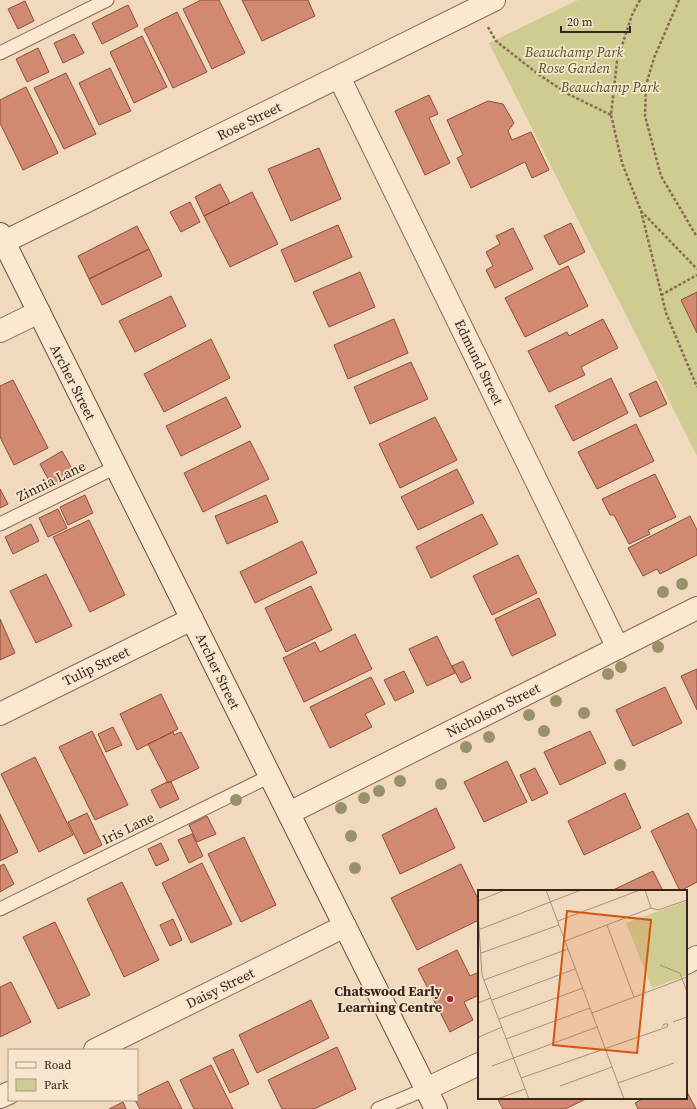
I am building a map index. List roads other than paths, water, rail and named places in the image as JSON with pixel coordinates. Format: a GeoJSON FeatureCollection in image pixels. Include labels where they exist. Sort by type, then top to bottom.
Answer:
{"type":"FeatureCollection","features":[{"type":"Feature","properties":{"kind":"street","name":"Rose Street"},"geometry":{"type":"LineString","coordinates":[[2,238],[339,77],[486,4]]}},
{"type":"Feature","properties":{"kind":"street","name":"Edmund Street"},"geometry":{"type":"LineString","coordinates":[[339,77],[618,648]]}},
{"type":"Feature","properties":{"kind":"street","name":"Archer Street"},"geometry":{"type":"LineString","coordinates":[[2,238],[436,1109]]}},
{"type":"Feature","properties":{"kind":"street"},"geometry":{"type":"LineString","coordinates":[[0,330],[38,312]]}},
{"type":"Feature","properties":{"kind":"street","name":"Nicholson Street"},"geometry":{"type":"LineString","coordinates":[[289,813],[697,608]]}},
{"type":"Feature","properties":{"kind":"street","name":"Tulip Street"},"geometry":{"type":"LineString","coordinates":[[0,714],[192,619]]}},
{"type":"Feature","properties":{"kind":"street","name":"Daisy Street"},"geometry":{"type":"LineString","coordinates":[[97,1049],[345,926]]}},
{"type":"Feature","properties":{"kind":"street"},"geometry":{"type":"LineString","coordinates":[[687,963],[697,958]]}},
{"type":"Feature","properties":{"kind":"street"},"geometry":{"type":"LineString","coordinates":[[426,1089],[478,1064]]}},
{"type":"Feature","properties":{"kind":"lane"},"geometry":{"type":"LineString","coordinates":[[0,53],[107,0]]}},
{"type":"Feature","properties":{"kind":"lane","name":"Zinnia Lane"},"geometry":{"type":"LineString","coordinates":[[0,524],[116,467]]}},
{"type":"Feature","properties":{"kind":"lane","name":"Iris Lane"},"geometry":{"type":"LineString","coordinates":[[0,909],[270,776]]}},
{"type":"Feature","properties":{"kind":"lane"},"geometry":{"type":"LineString","coordinates":[[378,1109],[426,1089]]}},
{"type":"Feature","properties":{"kind":"place","name":"Chatswood Early Learning Centre"},"geometry":{"type":"Point","coordinates":[450,999]}},
{"type":"Feature","properties":{"kind":"park label","name":"Beauchamp Park Rose Garden"},"geometry":{"type":"Point","coordinates":[574,60]}},
{"type":"Feature","properties":{"kind":"park label","name":"Beauchamp Park"},"geometry":{"type":"Point","coordinates":[610,87]}}]}
